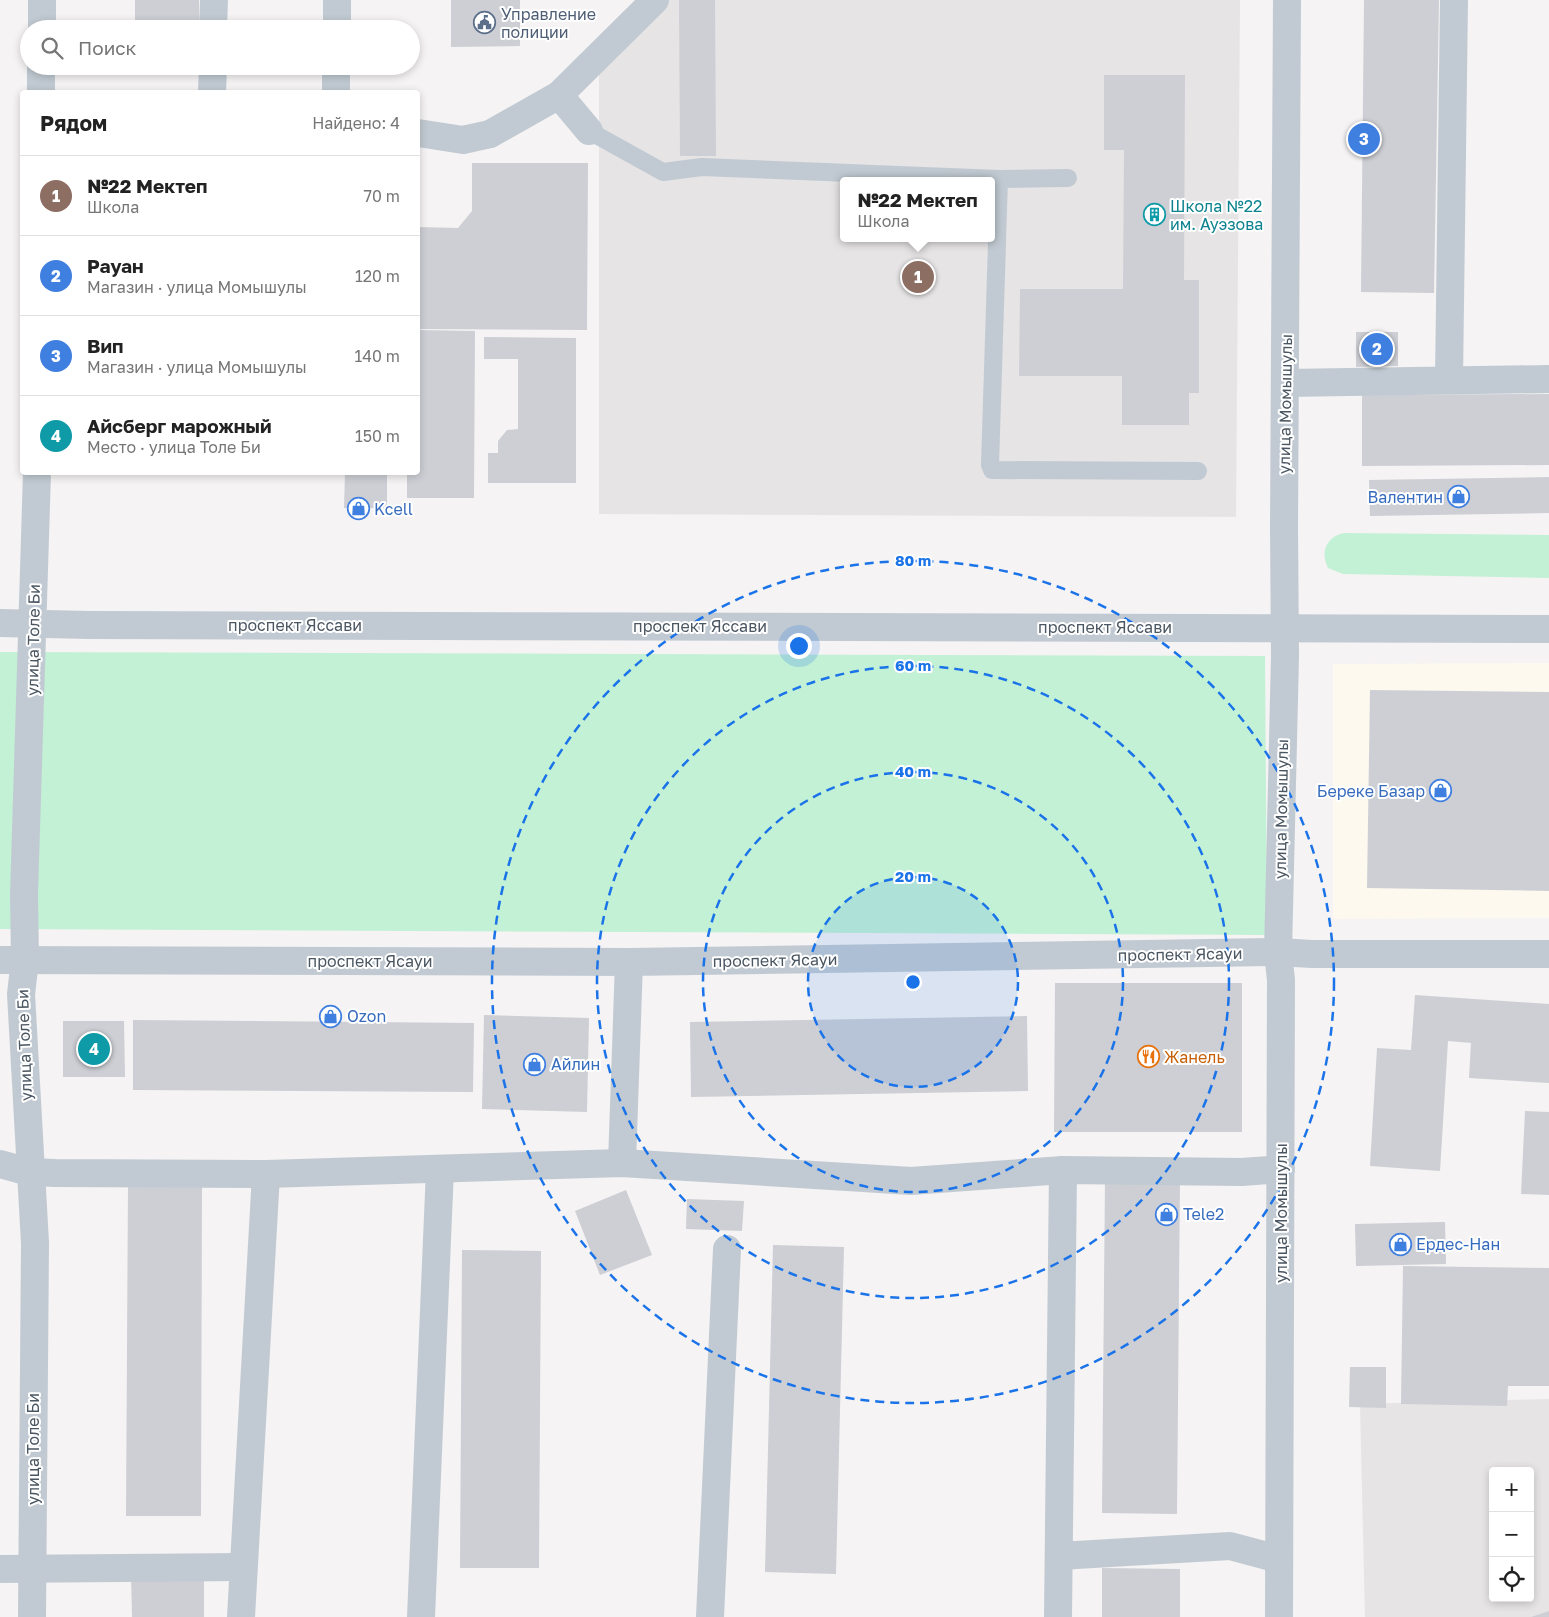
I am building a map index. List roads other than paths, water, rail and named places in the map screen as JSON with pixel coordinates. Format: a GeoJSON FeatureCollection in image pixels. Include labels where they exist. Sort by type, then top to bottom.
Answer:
{"type":"FeatureCollection","features":[{"type":"Feature","properties":{"kind":"street"},"geometry":{"type":"LineString","coordinates":[[42,0],[42,20]]}},
{"type":"Feature","properties":{"kind":"street"},"geometry":{"type":"LineString","coordinates":[[213,20],[214,0]]}},
{"type":"Feature","properties":{"kind":"street"},"geometry":{"type":"LineString","coordinates":[[337,0],[337,20]]}},
{"type":"Feature","properties":{"kind":"street"},"geometry":{"type":"LineString","coordinates":[[420,133],[463,140],[490,134],[558,95],[655,0]]}},
{"type":"Feature","properties":{"kind":"street","name":"улица Момышулы"},"geometry":{"type":"LineString","coordinates":[[1279,1617],[1281,980],[1278,952],[1285,656],[1287,0]]}},
{"type":"Feature","properties":{"kind":"street"},"geometry":{"type":"LineString","coordinates":[[1449,380],[1454,0]]}},
{"type":"Feature","properties":{"kind":"street"},"geometry":{"type":"LineString","coordinates":[[40,90],[41,75]]}},
{"type":"Feature","properties":{"kind":"street"},"geometry":{"type":"LineString","coordinates":[[212,90],[213,75]]}},
{"type":"Feature","properties":{"kind":"street"},"geometry":{"type":"LineString","coordinates":[[336,75],[336,90]]}},
{"type":"Feature","properties":{"kind":"street"},"geometry":{"type":"LineString","coordinates":[[558,95],[589,131]]}},
{"type":"Feature","properties":{"kind":"street"},"geometry":{"type":"LineString","coordinates":[[1285,383],[1549,379]]}},
{"type":"Feature","properties":{"kind":"street","name":"улица Толе Би"},"geometry":{"type":"LineString","coordinates":[[32,1617],[35,1243],[29,1172],[20,994],[12,960],[32,624],[37,475]]}},
{"type":"Feature","properties":{"kind":"street","name":"проспект Яссави"},"geometry":{"type":"LineString","coordinates":[[0,623],[1215,627],[1284,630],[1549,629]]}},
{"type":"Feature","properties":{"kind":"street","name":"проспект Ясауи"},"geometry":{"type":"LineString","coordinates":[[12,960],[629,962],[1278,952],[1312,954],[1549,954]]}},
{"type":"Feature","properties":{"kind":"street"},"geometry":{"type":"LineString","coordinates":[[622,1164],[629,962]]}},
{"type":"Feature","properties":{"kind":"street"},"geometry":{"type":"LineString","coordinates":[[0,1164],[29,1172],[266,1174],[622,1164],[911,1181],[1064,1170],[1242,1172],[1281,1169]]}},
{"type":"Feature","properties":{"kind":"street"},"geometry":{"type":"LineString","coordinates":[[421,1617],[440,1169]]}},
{"type":"Feature","properties":{"kind":"street"},"geometry":{"type":"LineString","coordinates":[[1058,1617],[1064,1170]]}},
{"type":"Feature","properties":{"kind":"street"},"geometry":{"type":"LineString","coordinates":[[241,1617],[266,1174]]}},
{"type":"Feature","properties":{"kind":"street"},"geometry":{"type":"LineString","coordinates":[[710,1617],[727,1249]]}},
{"type":"Feature","properties":{"kind":"street"},"geometry":{"type":"LineString","coordinates":[[1059,1556],[1230,1546],[1279,1559]]}},
{"type":"Feature","properties":{"kind":"street"},"geometry":{"type":"LineString","coordinates":[[0,1569],[32,1567],[243,1567]]}},
{"type":"Feature","properties":{"kind":"lane"},"geometry":{"type":"LineString","coordinates":[[589,131],[663,172],[702,167],[950,177]]}},
{"type":"Feature","properties":{"kind":"lane"},"geometry":{"type":"LineString","coordinates":[[995,179],[1068,178]]}},
{"type":"Feature","properties":{"kind":"lane"},"geometry":{"type":"LineString","coordinates":[[999,179],[990,465],[992,470],[1198,471]]}},
{"type":"Feature","properties":{"kind":"place","name":"Управление полиции"},"geometry":{"type":"Point","coordinates":[485,23]}},
{"type":"Feature","properties":{"kind":"place","name":"Вип"},"geometry":{"type":"Point","coordinates":[1364,139]}},
{"type":"Feature","properties":{"kind":"place","name":"Школа №22 им. Ауэзова"},"geometry":{"type":"Point","coordinates":[1154,215]}},
{"type":"Feature","properties":{"kind":"place","name":"№22 Мектеп"},"geometry":{"type":"Point","coordinates":[918,277]}},
{"type":"Feature","properties":{"kind":"place","name":"Рауан"},"geometry":{"type":"Point","coordinates":[1377,349]}},
{"type":"Feature","properties":{"kind":"place","name":"Валентин"},"geometry":{"type":"Point","coordinates":[1459,497]}},
{"type":"Feature","properties":{"kind":"place","name":"Kcell"},"geometry":{"type":"Point","coordinates":[358,509]}},
{"type":"Feature","properties":{"kind":"place","name":"Береке Базар"},"geometry":{"type":"Point","coordinates":[1441,791]}},
{"type":"Feature","properties":{"kind":"place","name":"Ozon"},"geometry":{"type":"Point","coordinates":[331,1016]}},
{"type":"Feature","properties":{"kind":"place","name":"Айсберг марожный"},"geometry":{"type":"Point","coordinates":[94,1049]}},
{"type":"Feature","properties":{"kind":"place","name":"Жанель"},"geometry":{"type":"Point","coordinates":[1148,1057]}},
{"type":"Feature","properties":{"kind":"place","name":"Айлин"},"geometry":{"type":"Point","coordinates":[535,1064]}},
{"type":"Feature","properties":{"kind":"place","name":"Tele2"},"geometry":{"type":"Point","coordinates":[1167,1214]}},
{"type":"Feature","properties":{"kind":"place","name":"Ердес-Нан"},"geometry":{"type":"Point","coordinates":[1400,1244]}}]}
